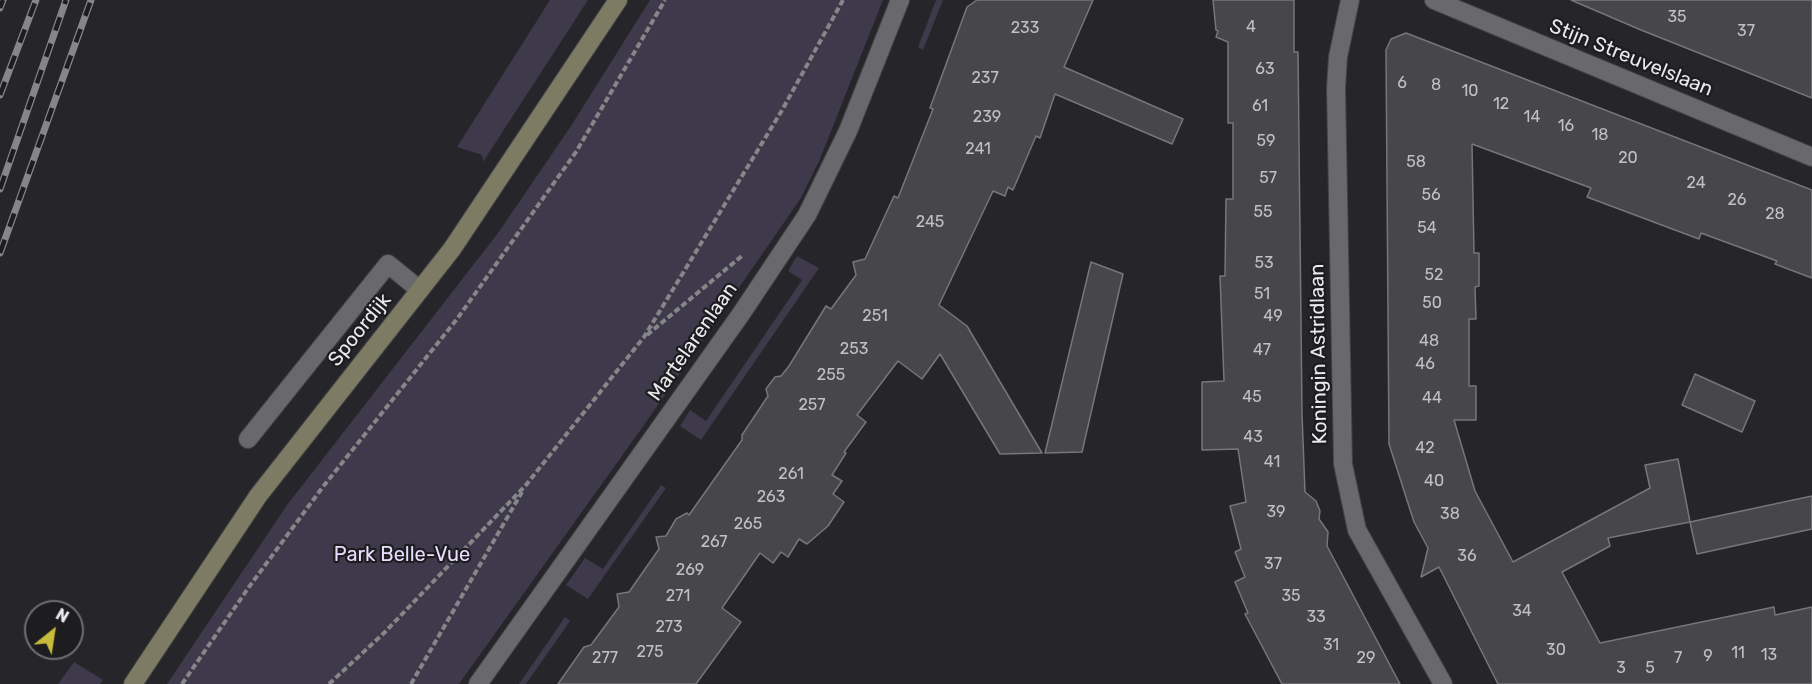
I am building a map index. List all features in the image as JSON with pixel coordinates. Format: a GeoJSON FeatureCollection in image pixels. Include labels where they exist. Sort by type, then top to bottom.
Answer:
{"type":"FeatureCollection","features":[{"type":"Feature","properties":{"kind":"street","name":"Spoordijk"},"geometry":{"type":"LineString","coordinates":[[133,684],[258,496],[420,290],[504,173],[618,0]]}},
{"type":"Feature","properties":{"kind":"street","name":"Martelarenlaan"},"geometry":{"type":"LineString","coordinates":[[478,684],[736,322],[807,215],[848,131],[900,0]]}},
{"type":"Feature","properties":{"kind":"street","name":"Koningin Astridlaan"},"geometry":{"type":"LineString","coordinates":[[1350,0],[1338,57],[1336,88],[1343,464],[1357,530],[1443,684]]}},
{"type":"Feature","properties":{"kind":"street","name":"Stijn Streuvelslaan"},"geometry":{"type":"LineString","coordinates":[[1434,0],[1812,157]]}},
{"type":"Feature","properties":{"kind":"street"},"geometry":{"type":"LineString","coordinates":[[248,439],[388,264],[420,290]]}},
{"type":"Feature","properties":{"kind":"path"},"geometry":{"type":"LineString","coordinates":[[182,684],[275,551],[457,319],[576,152],[665,0]]}},
{"type":"Feature","properties":{"kind":"path"},"geometry":{"type":"LineString","coordinates":[[329,684],[384,633],[526,485],[645,337],[781,112],[843,0]]}},
{"type":"Feature","properties":{"kind":"path"},"geometry":{"type":"LineString","coordinates":[[645,337],[748,251]]}},
{"type":"Feature","properties":{"kind":"path"},"geometry":{"type":"LineString","coordinates":[[411,684],[526,485]]}},
{"type":"Feature","properties":{"kind":"green space"},"geometry":{"type":"Polygon","coordinates":[[[550,0],[588,0],[483,162],[482,155],[457,147],[550,0]]]}},
{"type":"Feature","properties":{"kind":"green space","name":"Park Belle-Vue"},"geometry":{"type":"Polygon","coordinates":[[[650,0],[883,0],[820,159],[801,198],[644,425],[459,684],[167,684],[287,505],[498,233],[571,126],[650,0]]]}},
{"type":"Feature","properties":{"kind":"green space"},"geometry":{"type":"Polygon","coordinates":[[[936,0],[943,0],[923,50],[918,47],[936,0]]]}},
{"type":"Feature","properties":{"kind":"green space"},"geometry":{"type":"Polygon","coordinates":[[[797,256],[819,268],[701,440],[680,426],[690,410],[706,421],[802,280],[788,271],[797,256]]]}},
{"type":"Feature","properties":{"kind":"green space"},"geometry":{"type":"Polygon","coordinates":[[[661,485],[666,488],[588,599],[566,585],[585,558],[603,569],[661,485]]]}},
{"type":"Feature","properties":{"kind":"green space"},"geometry":{"type":"Polygon","coordinates":[[[565,617],[570,621],[526,684],[519,684],[565,617]]]}},
{"type":"Feature","properties":{"kind":"green space"},"geometry":{"type":"Polygon","coordinates":[[[74,662],[103,680],[100,684],[58,684],[74,662]]]}},
{"type":"Feature","properties":{"kind":"building"},"geometry":{"type":"Polygon","coordinates":[[[977,0],[1093,0],[1064,67],[1183,119],[1172,144],[1055,94],[1040,138],[1036,136],[1013,190],[1008,187],[1005,196],[993,191],[939,305],[967,326],[1042,453],[1000,454],[940,354],[922,379],[898,361],[857,415],[866,422],[844,452],[846,453],[832,475],[842,481],[833,494],[844,502],[828,526],[807,544],[799,539],[788,557],[781,552],[773,563],[760,553],[722,608],[741,622],[696,684],[558,684],[584,647],[591,645],[619,607],[617,594],[629,592],[659,549],[656,537],[666,536],[676,519],[687,513],[689,515],[742,440],[742,435],[768,396],[766,389],[775,377],[781,376],[789,366],[826,306],[831,309],[856,275],[853,262],[865,259],[894,196],[898,198],[933,109],[930,108],[967,7],[977,0]]]}},
{"type":"Feature","properties":{"kind":"building"},"geometry":{"type":"Polygon","coordinates":[[[1213,0],[1294,0],[1294,52],[1298,52],[1305,492],[1316,501],[1320,511],[1319,519],[1328,532],[1327,546],[1400,684],[1282,684],[1245,614],[1248,613],[1235,582],[1245,577],[1235,552],[1241,549],[1230,506],[1246,502],[1238,449],[1202,450],[1202,382],[1224,381],[1220,276],[1225,276],[1226,199],[1233,199],[1233,123],[1228,123],[1228,42],[1216,37],[1218,31],[1216,30],[1213,0]]]}},
{"type":"Feature","properties":{"kind":"building"},"geometry":{"type":"Polygon","coordinates":[[[1571,0],[1812,0],[1812,98],[1641,30],[1571,0]]]}},
{"type":"Feature","properties":{"kind":"building"},"geometry":{"type":"Polygon","coordinates":[[[1406,33],[1812,190],[1812,278],[1775,264],[1777,261],[1701,233],[1699,239],[1587,197],[1591,188],[1472,144],[1474,253],[1479,253],[1479,286],[1475,287],[1476,319],[1469,319],[1469,386],[1476,386],[1476,420],[1454,420],[1475,491],[1513,562],[1650,488],[1645,465],[1678,459],[1690,522],[1608,538],[1610,546],[1562,572],[1600,643],[1774,607],[1775,615],[1812,607],[1812,684],[1498,684],[1439,567],[1421,577],[1428,548],[1414,522],[1389,444],[1386,50],[1391,39],[1406,33]]]}},
{"type":"Feature","properties":{"kind":"building"},"geometry":{"type":"Polygon","coordinates":[[[1091,262],[1123,274],[1082,452],[1045,453],[1091,262]]]}},
{"type":"Feature","properties":{"kind":"building"},"geometry":{"type":"Polygon","coordinates":[[[1695,374],[1755,401],[1742,432],[1682,405],[1695,374]]]}},
{"type":"Feature","properties":{"kind":"building"},"geometry":{"type":"Polygon","coordinates":[[[1812,496],[1812,529],[1697,554],[1690,522],[1812,496]]]}},
{"type":"Feature","properties":{"kind":"railway"},"geometry":{"type":"LineString","coordinates":[[0,8],[3,0]]}},
{"type":"Feature","properties":{"kind":"railway"},"geometry":{"type":"LineString","coordinates":[[0,95],[36,0]]}},
{"type":"Feature","properties":{"kind":"railway"},"geometry":{"type":"LineString","coordinates":[[0,189],[66,0]]}},
{"type":"Feature","properties":{"kind":"railway"},"geometry":{"type":"LineString","coordinates":[[0,253],[91,0]]}}]}
